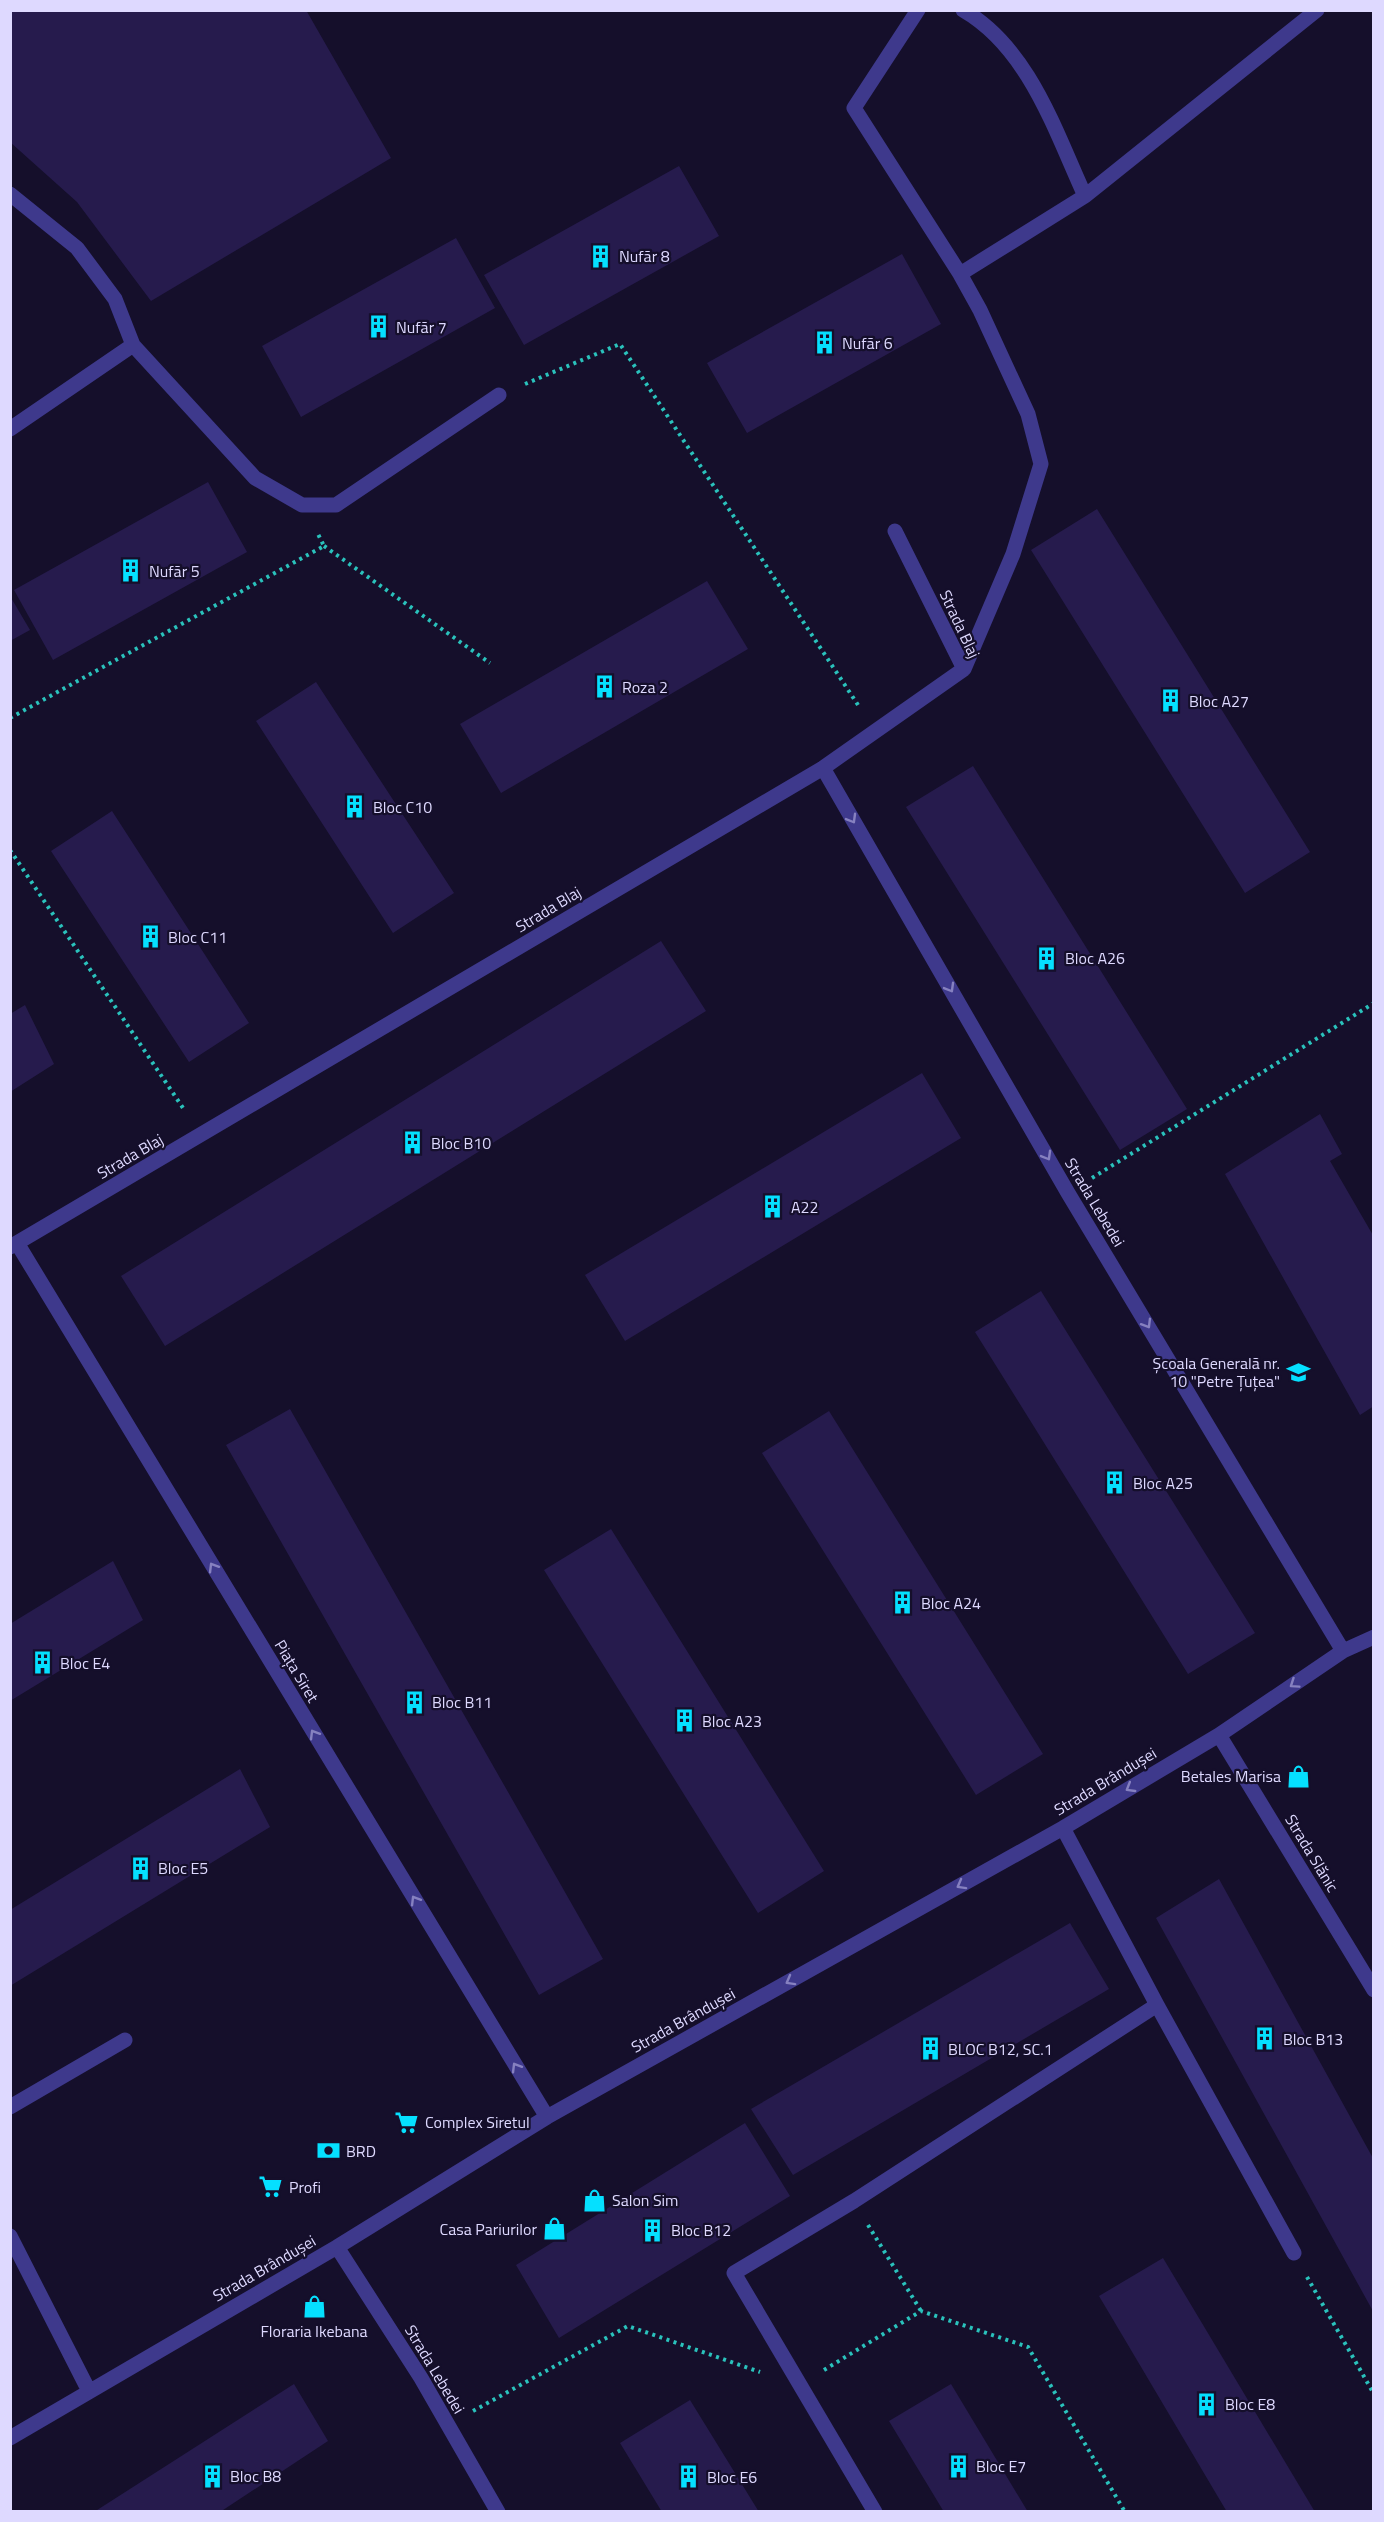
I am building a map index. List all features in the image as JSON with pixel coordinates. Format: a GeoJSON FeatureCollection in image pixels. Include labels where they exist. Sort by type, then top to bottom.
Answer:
{"type":"FeatureCollection","features":[{"type":"Feature","properties":{"kind":"street"},"geometry":{"type":"LineString","coordinates":[[918,10],[854,108],[960,274],[980,310],[1028,414],[1041,464],[1013,554],[964,669]]}},
{"type":"Feature","properties":{"kind":"street"},"geometry":{"type":"LineString","coordinates":[[963,10],[983,22],[1033,81],[1085,196]]}},
{"type":"Feature","properties":{"kind":"street"},"geometry":{"type":"LineString","coordinates":[[960,274],[1085,196],[1317,10]]}},
{"type":"Feature","properties":{"kind":"street"},"geometry":{"type":"LineString","coordinates":[[10,194],[78,248],[115,299],[133,345],[255,478],[302,505],[336,505],[500,395]]}},
{"type":"Feature","properties":{"kind":"street"},"geometry":{"type":"LineString","coordinates":[[10,429],[133,345]]}},
{"type":"Feature","properties":{"kind":"street","name":"Strada Blaj"},"geometry":{"type":"LineString","coordinates":[[14,1245],[823,768],[964,669],[895,531]]}},
{"type":"Feature","properties":{"kind":"street","name":"Strada Lebedei"},"geometry":{"type":"LineString","coordinates":[[823,768],[1068,1193],[1343,1651]]}},
{"type":"Feature","properties":{"kind":"street","name":"Piața Siret"},"geometry":{"type":"LineString","coordinates":[[14,1245],[547,2117]]}},
{"type":"Feature","properties":{"kind":"street","name":"Strada Brândușei"},"geometry":{"type":"LineString","coordinates":[[10,2438],[337,2247],[547,2117],[1063,1828],[1219,1735],[1343,1651],[1374,1637]]}},
{"type":"Feature","properties":{"kind":"street","name":"Strada Slănic"},"geometry":{"type":"LineString","coordinates":[[1219,1735],[1374,1990]]}},
{"type":"Feature","properties":{"kind":"street"},"geometry":{"type":"LineString","coordinates":[[1063,1828],[1157,2005],[1294,2253]]}},
{"type":"Feature","properties":{"kind":"street"},"geometry":{"type":"LineString","coordinates":[[875,2511],[734,2273],[854,2201],[1157,2005]]}},
{"type":"Feature","properties":{"kind":"street"},"geometry":{"type":"LineString","coordinates":[[10,2107],[125,2040]]}},
{"type":"Feature","properties":{"kind":"street"},"geometry":{"type":"LineString","coordinates":[[10,2236],[89,2391]]}},
{"type":"Feature","properties":{"kind":"street","name":"Strada Lebedei"},"geometry":{"type":"LineString","coordinates":[[337,2247],[421,2378],[498,2511]]}},
{"type":"Feature","properties":{"kind":"path"},"geometry":{"type":"LineString","coordinates":[[500,395],[620,344],[875,731]]}},
{"type":"Feature","properties":{"kind":"path"},"geometry":{"type":"LineString","coordinates":[[302,505],[324,546],[490,663]]}},
{"type":"Feature","properties":{"kind":"path"},"geometry":{"type":"LineString","coordinates":[[10,718],[324,546]]}},
{"type":"Feature","properties":{"kind":"path"},"geometry":{"type":"LineString","coordinates":[[10,850],[201,1135]]}},
{"type":"Feature","properties":{"kind":"path"},"geometry":{"type":"LineString","coordinates":[[1068,1193],[1374,1003]]}},
{"type":"Feature","properties":{"kind":"path"},"geometry":{"type":"LineString","coordinates":[[854,2201],[921,2312]]}},
{"type":"Feature","properties":{"kind":"path"},"geometry":{"type":"LineString","coordinates":[[1294,2253],[1374,2394]]}},
{"type":"Feature","properties":{"kind":"building"},"geometry":{"type":"Polygon","coordinates":[[[10,10],[306,10],[391,158],[151,301],[77,202],[10,142],[10,10]]]}},
{"type":"Feature","properties":{"kind":"building","name":"Nufăr 8"},"geometry":{"type":"Polygon","coordinates":[[[679,166],[719,236],[524,345],[484,275],[679,166]]]}},
{"type":"Feature","properties":{"kind":"building","name":"Nufăr 7"},"geometry":{"type":"Polygon","coordinates":[[[456,238],[495,308],[301,417],[262,346],[456,238]]]}},
{"type":"Feature","properties":{"kind":"building","name":"Nufăr 6"},"geometry":{"type":"Polygon","coordinates":[[[902,254],[941,324],[747,433],[707,363],[902,254]]]}},
{"type":"Feature","properties":{"kind":"building","name":"Nufăr 5"},"geometry":{"type":"Polygon","coordinates":[[[208,482],[247,552],[53,660],[14,590],[208,482]]]}},
{"type":"Feature","properties":{"kind":"building","name":"Bloc A27"},"geometry":{"type":"Polygon","coordinates":[[[1097,509],[1310,852],[1245,893],[1031,550],[1097,509]]]}},
{"type":"Feature","properties":{"kind":"building","name":"Roza 2"},"geometry":{"type":"Polygon","coordinates":[[[707,581],[748,649],[501,793],[460,724],[707,581]]]}},
{"type":"Feature","properties":{"kind":"building"},"geometry":{"type":"Polygon","coordinates":[[[10,596],[30,630],[10,641],[10,596]]]}},
{"type":"Feature","properties":{"kind":"building","name":"Bloc C10"},"geometry":{"type":"Polygon","coordinates":[[[316,682],[454,893],[393,933],[256,721],[316,682]]]}},
{"type":"Feature","properties":{"kind":"building","name":"Bloc A26"},"geometry":{"type":"Polygon","coordinates":[[[973,766],[1187,1109],[1120,1150],[906,807],[973,766]]]}},
{"type":"Feature","properties":{"kind":"building","name":"Bloc C11"},"geometry":{"type":"Polygon","coordinates":[[[112,811],[249,1023],[189,1062],[51,851],[112,811]]]}},
{"type":"Feature","properties":{"kind":"building","name":"Bloc B10"},"geometry":{"type":"Polygon","coordinates":[[[661,941],[706,1011],[165,1346],[121,1276],[661,941]]]}},
{"type":"Feature","properties":{"kind":"building"},"geometry":{"type":"Polygon","coordinates":[[[25,1005],[54,1064],[10,1092],[10,1014],[25,1005]]]}},
{"type":"Feature","properties":{"kind":"building","name":"A22"},"geometry":{"type":"Polygon","coordinates":[[[922,1073],[961,1138],[625,1341],[585,1275],[922,1073]]]}},
{"type":"Feature","properties":{"kind":"building"},"geometry":{"type":"Polygon","coordinates":[[[1320,1114],[1342,1154],[1330,1161],[1374,1237],[1374,1406],[1360,1415],[1225,1174],[1320,1114]]]}},
{"type":"Feature","properties":{"kind":"building","name":"Bloc A25"},"geometry":{"type":"Polygon","coordinates":[[[1041,1291],[1255,1633],[1188,1674],[975,1332],[1041,1291]]]}},
{"type":"Feature","properties":{"kind":"building","name":"Bloc B11"},"geometry":{"type":"Polygon","coordinates":[[[290,1409],[603,1959],[539,1995],[226,1445],[290,1409]]]}},
{"type":"Feature","properties":{"kind":"building","name":"Bloc A24"},"geometry":{"type":"Polygon","coordinates":[[[829,1411],[1043,1754],[976,1795],[762,1453],[829,1411]]]}},
{"type":"Feature","properties":{"kind":"building","name":"Bloc A23"},"geometry":{"type":"Polygon","coordinates":[[[611,1529],[824,1871],[758,1913],[544,1570],[611,1529]]]}},
{"type":"Feature","properties":{"kind":"building","name":"Bloc E4"},"geometry":{"type":"Polygon","coordinates":[[[113,1561],[143,1620],[10,1701],[10,1624],[113,1561]]]}},
{"type":"Feature","properties":{"kind":"building","name":"Bloc E5"},"geometry":{"type":"Polygon","coordinates":[[[240,1769],[270,1827],[10,1986],[10,1910],[240,1769]]]}},
{"type":"Feature","properties":{"kind":"building","name":"Bloc B13"},"geometry":{"type":"Polygon","coordinates":[[[1219,1879],[1374,2160],[1374,2313],[1156,1918],[1219,1879]]]}},
{"type":"Feature","properties":{"kind":"building","name":"BLOC B12, SC.1"},"geometry":{"type":"Polygon","coordinates":[[[1070,1923],[1109,1989],[793,2175],[751,2109],[1070,1923]]]}},
{"type":"Feature","properties":{"kind":"building","name":"Bloc B12"},"geometry":{"type":"Polygon","coordinates":[[[745,2123],[790,2196],[559,2338],[516,2265],[745,2123]]]}},
{"type":"Feature","properties":{"kind":"building","name":"Bloc E8"},"geometry":{"type":"Polygon","coordinates":[[[1163,2258],[1315,2512],[1227,2512],[1099,2296],[1163,2258]]]}},
{"type":"Feature","properties":{"kind":"building","name":"Bloc B8"},"geometry":{"type":"Polygon","coordinates":[[[294,2384],[328,2441],[220,2512],[94,2512],[294,2384]]]}},
{"type":"Feature","properties":{"kind":"building","name":"Bloc E7"},"geometry":{"type":"Polygon","coordinates":[[[951,2384],[1028,2512],[944,2512],[889,2421],[951,2384]]]}},
{"type":"Feature","properties":{"kind":"building","name":"Bloc E6"},"geometry":{"type":"Polygon","coordinates":[[[690,2400],[759,2512],[662,2512],[620,2443],[690,2400]]]}},
{"type":"Feature","properties":{"kind":"place","name":"Nufăr 8"},"geometry":{"type":"Point","coordinates":[601,256]}},
{"type":"Feature","properties":{"kind":"place","name":"Nufăr 7"},"geometry":{"type":"Point","coordinates":[378,327]}},
{"type":"Feature","properties":{"kind":"place","name":"Nufăr 6"},"geometry":{"type":"Point","coordinates":[824,343]}},
{"type":"Feature","properties":{"kind":"place","name":"Nufăr 5"},"geometry":{"type":"Point","coordinates":[131,571]}},
{"type":"Feature","properties":{"kind":"place","name":"Roza 2"},"geometry":{"type":"Point","coordinates":[604,687]}},
{"type":"Feature","properties":{"kind":"place","name":"Bloc A27"},"geometry":{"type":"Point","coordinates":[1171,701]}},
{"type":"Feature","properties":{"kind":"place","name":"Bloc C10"},"geometry":{"type":"Point","coordinates":[355,807]}},
{"type":"Feature","properties":{"kind":"place","name":"Bloc C11"},"geometry":{"type":"Point","coordinates":[150,937]}},
{"type":"Feature","properties":{"kind":"place","name":"Bloc A26"},"geometry":{"type":"Point","coordinates":[1047,958]}},
{"type":"Feature","properties":{"kind":"place","name":"Bloc B10"},"geometry":{"type":"Point","coordinates":[413,1143]}},
{"type":"Feature","properties":{"kind":"place","name":"A22"},"geometry":{"type":"Point","coordinates":[773,1207]}},
{"type":"Feature","properties":{"kind":"place","name":"Școala Generală nr. 10 \"Petre Țuțea\""},"geometry":{"type":"Point","coordinates":[1298,1372]}},
{"type":"Feature","properties":{"kind":"place","name":"Bloc A25"},"geometry":{"type":"Point","coordinates":[1115,1483]}},
{"type":"Feature","properties":{"kind":"place","name":"Bloc A24"},"geometry":{"type":"Point","coordinates":[903,1603]}},
{"type":"Feature","properties":{"kind":"place","name":"Bloc E4"},"geometry":{"type":"Point","coordinates":[42,1663]}},
{"type":"Feature","properties":{"kind":"place","name":"Bloc B11"},"geometry":{"type":"Point","coordinates":[414,1702]}},
{"type":"Feature","properties":{"kind":"place","name":"Bloc A23"},"geometry":{"type":"Point","coordinates":[684,1721]}},
{"type":"Feature","properties":{"kind":"place","name":"Betales Marisa"},"geometry":{"type":"Point","coordinates":[1299,1776]}},
{"type":"Feature","properties":{"kind":"place","name":"Bloc E5"},"geometry":{"type":"Point","coordinates":[140,1868]}},
{"type":"Feature","properties":{"kind":"place","name":"Bloc B13"},"geometry":{"type":"Point","coordinates":[1265,2039]}},
{"type":"Feature","properties":{"kind":"place","name":"BLOC B12, SC.1"},"geometry":{"type":"Point","coordinates":[930,2049]}},
{"type":"Feature","properties":{"kind":"place","name":"Complex Siretul"},"geometry":{"type":"Point","coordinates":[407,2122]}},
{"type":"Feature","properties":{"kind":"place","name":"BRD"},"geometry":{"type":"Point","coordinates":[328,2151]}},
{"type":"Feature","properties":{"kind":"place","name":"Profi"},"geometry":{"type":"Point","coordinates":[271,2187]}},
{"type":"Feature","properties":{"kind":"place","name":"Salon Sim"},"geometry":{"type":"Point","coordinates":[594,2200]}},
{"type":"Feature","properties":{"kind":"place","name":"Casa Pariurilor"},"geometry":{"type":"Point","coordinates":[555,2229]}},
{"type":"Feature","properties":{"kind":"place","name":"Bloc B12"},"geometry":{"type":"Point","coordinates":[653,2230]}},
{"type":"Feature","properties":{"kind":"place","name":"Floraria Ikebana"},"geometry":{"type":"Point","coordinates":[314,2306]}},
{"type":"Feature","properties":{"kind":"place","name":"Bloc E8"},"geometry":{"type":"Point","coordinates":[1207,2404]}},
{"type":"Feature","properties":{"kind":"place","name":"Bloc E7"},"geometry":{"type":"Point","coordinates":[958,2466]}},
{"type":"Feature","properties":{"kind":"place","name":"Bloc B8"},"geometry":{"type":"Point","coordinates":[212,2476]}},
{"type":"Feature","properties":{"kind":"place","name":"Bloc E6"},"geometry":{"type":"Point","coordinates":[689,2477]}}]}
